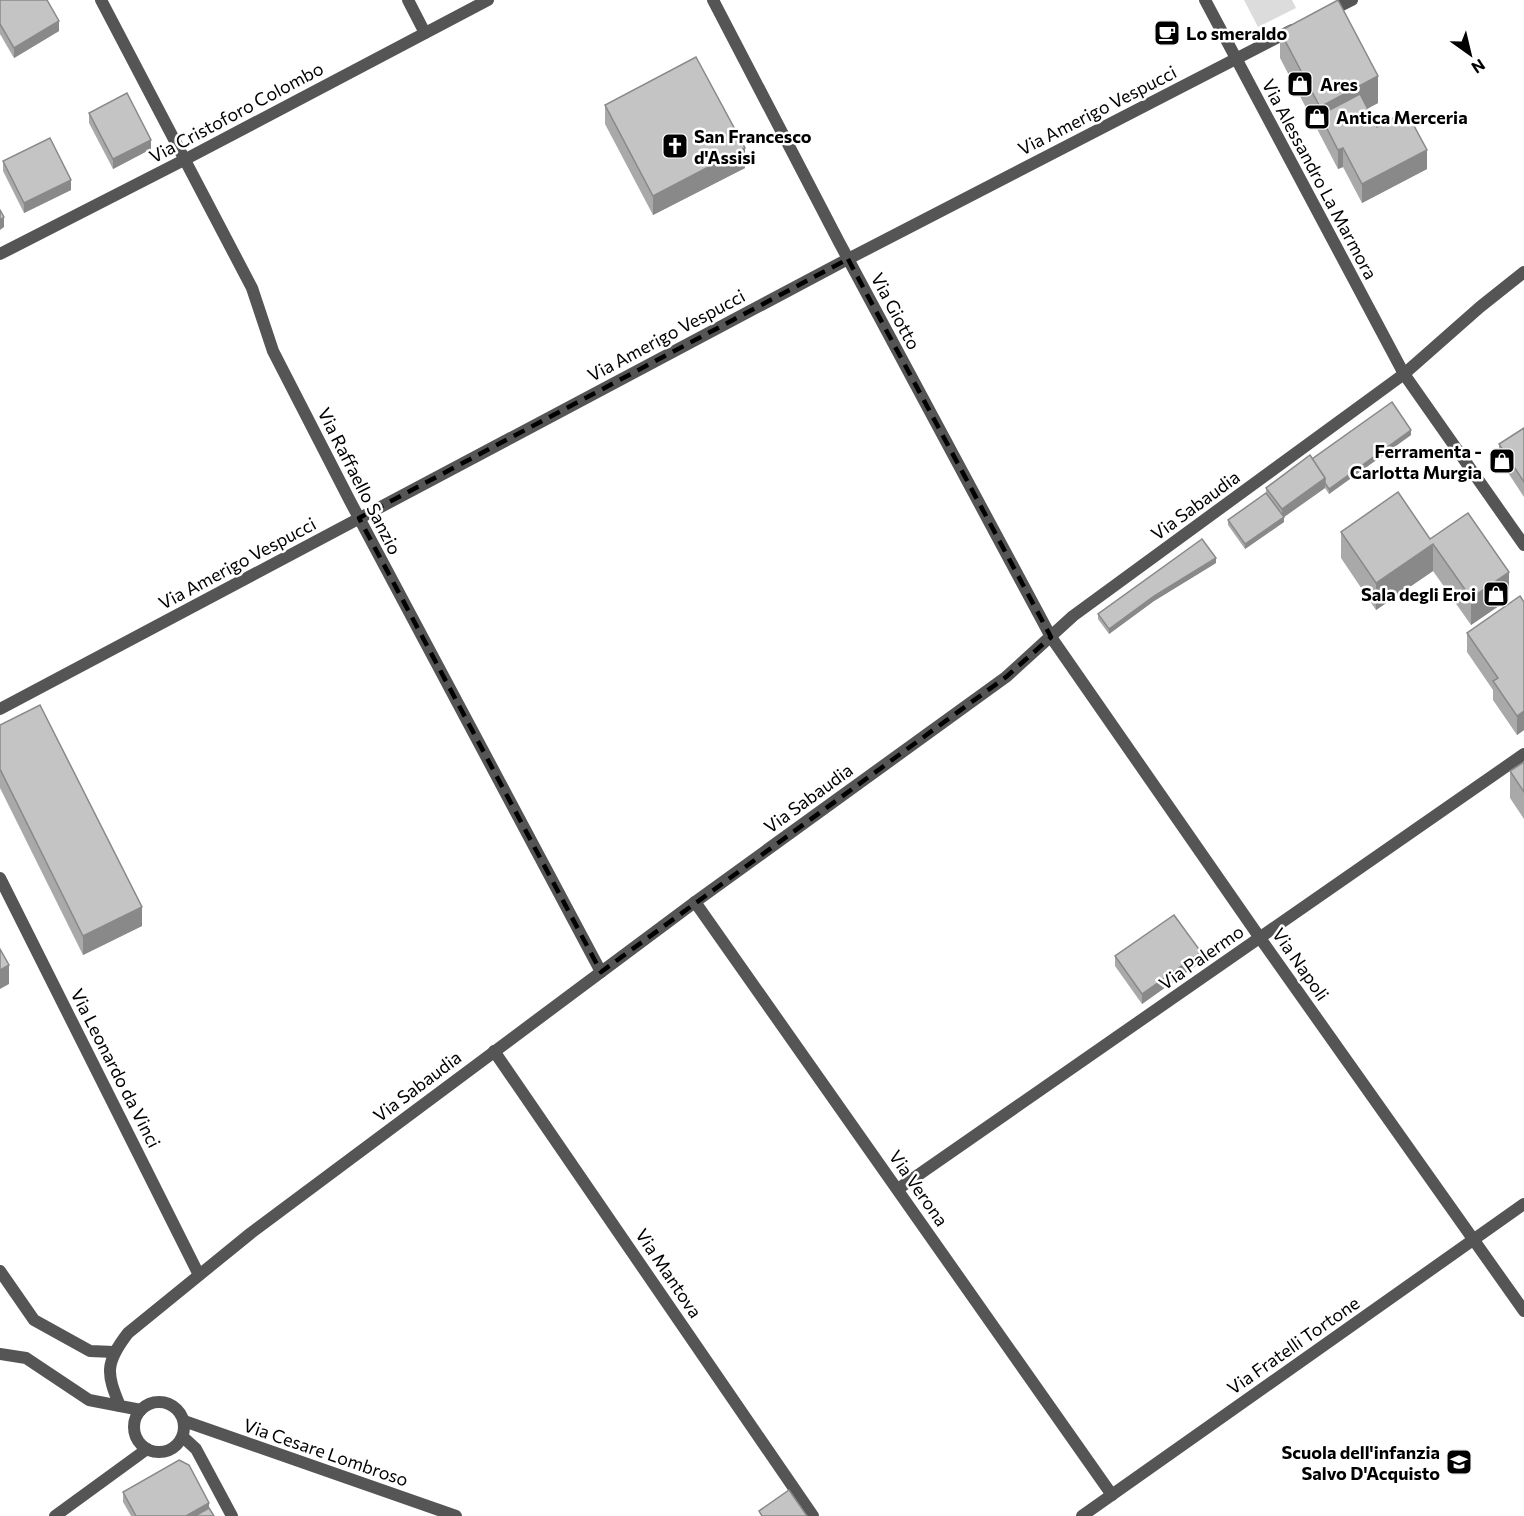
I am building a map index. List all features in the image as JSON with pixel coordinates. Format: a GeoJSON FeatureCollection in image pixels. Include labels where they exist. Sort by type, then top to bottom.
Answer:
{"type":"FeatureCollection","features":[{"type":"Feature","properties":{"kind":"street","name":"Via Raffaello Sanzio"},"geometry":{"type":"LineString","coordinates":[[101,0],[252,288],[273,351],[359,518],[601,972]]}},
{"type":"Feature","properties":{"kind":"street"},"geometry":{"type":"LineString","coordinates":[[408,0],[425,33]]}},
{"type":"Feature","properties":{"kind":"street","name":"Via Cristoforo Colombo"},"geometry":{"type":"LineString","coordinates":[[0,254],[488,0]]}},
{"type":"Feature","properties":{"kind":"street","name":"Via Giotto"},"geometry":{"type":"LineString","coordinates":[[713,0],[848,259],[1051,637]]}},
{"type":"Feature","properties":{"kind":"street","name":"Via Alessandro La Marmora"},"geometry":{"type":"LineString","coordinates":[[1205,0],[1404,374],[1524,546]]}},
{"type":"Feature","properties":{"kind":"street","name":"Via Amerigo Vespucci"},"geometry":{"type":"LineString","coordinates":[[0,709],[848,259],[1352,0]]}},
{"type":"Feature","properties":{"kind":"street","name":"Via Sabaudia"},"geometry":{"type":"LineString","coordinates":[[114,1352],[128,1334],[251,1233],[695,902],[1006,677],[1073,616],[1404,374],[1480,307],[1524,273]]}},
{"type":"Feature","properties":{"kind":"street","name":"Via Napoli"},"geometry":{"type":"LineString","coordinates":[[1051,637],[1260,938],[1524,1311]]}},
{"type":"Feature","properties":{"kind":"street","name":"Via Palermo"},"geometry":{"type":"LineString","coordinates":[[898,1189],[1524,754]]}},
{"type":"Feature","properties":{"kind":"street","name":"Via Leonardo da Vinci"},"geometry":{"type":"LineString","coordinates":[[0,878],[199,1275]]}},
{"type":"Feature","properties":{"kind":"street","name":"Via Verona"},"geometry":{"type":"LineString","coordinates":[[695,902],[1112,1495]]}},
{"type":"Feature","properties":{"kind":"street","name":"Via Mantova"},"geometry":{"type":"LineString","coordinates":[[494,1051],[813,1516]]}},
{"type":"Feature","properties":{"kind":"street","name":"Via Fratelli Tortone"},"geometry":{"type":"LineString","coordinates":[[1082,1516],[1524,1204]]}},
{"type":"Feature","properties":{"kind":"street"},"geometry":{"type":"LineString","coordinates":[[0,1271],[34,1320],[90,1351],[114,1352],[109,1372],[120,1407]]}},
{"type":"Feature","properties":{"kind":"street"},"geometry":{"type":"LineString","coordinates":[[0,1354],[26,1358],[89,1400],[141,1410]]}},
{"type":"Feature","properties":{"kind":"street"},"geometry":{"type":"LineString","coordinates":[[162,1402],[176,1408],[184,1421],[183,1437],[178,1444],[163,1452],[147,1449],[141,1444],[134,1431],[134,1423],[141,1410],[147,1405],[162,1402]]}},
{"type":"Feature","properties":{"kind":"street","name":"Via Cesare Lombroso"},"geometry":{"type":"LineString","coordinates":[[184,1421],[456,1516]]}},
{"type":"Feature","properties":{"kind":"street"},"geometry":{"type":"LineString","coordinates":[[183,1437],[196,1449],[232,1516]]}},
{"type":"Feature","properties":{"kind":"street"},"geometry":{"type":"LineString","coordinates":[[56,1516],[147,1449]]}},
{"type":"Feature","properties":{"kind":"highlighted area"},"geometry":{"type":"Polygon","coordinates":[[[848,259],[1051,637],[1006,677],[601,972],[359,518],[848,259]]]}},
{"type":"Feature","properties":{"kind":"shaded area"},"geometry":{"type":"Polygon","coordinates":[[[1244,0],[1292,0],[1296,8],[1258,27],[1244,0]]]}},
{"type":"Feature","properties":{"kind":"building"},"geometry":{"type":"Polygon","coordinates":[[[0,0],[47,0],[59,21],[14,48],[0,24],[0,0]]]}},
{"type":"Feature","properties":{"kind":"building"},"geometry":{"type":"Polygon","coordinates":[[[1338,0],[1378,76],[1320,107],[1280,31],[1338,0]]]}},
{"type":"Feature","properties":{"kind":"building","name":"San Francesco d'Assisi"},"geometry":{"type":"Polygon","coordinates":[[[696,57],[745,148],[653,196],[605,105],[696,57]]]}},
{"type":"Feature","properties":{"kind":"building"},"geometry":{"type":"Polygon","coordinates":[[[127,93],[151,140],[113,159],[89,113],[127,93]]]}},
{"type":"Feature","properties":{"kind":"building"},"geometry":{"type":"Polygon","coordinates":[[[1360,94],[1377,127],[1406,111],[1427,150],[1362,184],[1343,148],[1338,150],[1320,115],[1360,94]]]}},
{"type":"Feature","properties":{"kind":"building"},"geometry":{"type":"Polygon","coordinates":[[[50,138],[71,180],[24,203],[3,161],[50,138]]]}},
{"type":"Feature","properties":{"kind":"building"},"geometry":{"type":"Polygon","coordinates":[[[1392,402],[1411,430],[1329,489],[1325,478],[1312,459],[1392,402]]]}},
{"type":"Feature","properties":{"kind":"building"},"geometry":{"type":"Polygon","coordinates":[[[1524,428],[1524,482],[1499,444],[1524,428]]]}},
{"type":"Feature","properties":{"kind":"building"},"geometry":{"type":"Polygon","coordinates":[[[1310,455],[1325,478],[1282,509],[1266,488],[1310,455]]]}},
{"type":"Feature","properties":{"kind":"building"},"geometry":{"type":"Polygon","coordinates":[[[1398,492],[1430,539],[1468,513],[1509,572],[1471,598],[1433,544],[1376,583],[1341,532],[1398,492]]]}},
{"type":"Feature","properties":{"kind":"building"},"geometry":{"type":"Polygon","coordinates":[[[1266,493],[1284,517],[1245,544],[1228,520],[1266,493]]]}},
{"type":"Feature","properties":{"kind":"building"},"geometry":{"type":"Polygon","coordinates":[[[1202,539],[1216,558],[1154,596],[1109,629],[1098,614],[1202,539]]]}},
{"type":"Feature","properties":{"kind":"building"},"geometry":{"type":"Polygon","coordinates":[[[1520,596],[1524,602],[1524,711],[1517,716],[1493,681],[1498,678],[1467,633],[1520,596]]]}},
{"type":"Feature","properties":{"kind":"building"},"geometry":{"type":"Polygon","coordinates":[[[40,705],[142,907],[83,936],[0,769],[0,725],[40,705]]]}},
{"type":"Feature","properties":{"kind":"building"},"geometry":{"type":"Polygon","coordinates":[[[1524,762],[1524,792],[1510,771],[1524,762]]]}},
{"type":"Feature","properties":{"kind":"building"},"geometry":{"type":"Polygon","coordinates":[[[1174,915],[1201,952],[1142,994],[1115,956],[1174,915]]]}},
{"type":"Feature","properties":{"kind":"building"},"geometry":{"type":"Polygon","coordinates":[[[0,949],[9,965],[0,970],[0,949]]]}},
{"type":"Feature","properties":{"kind":"building"},"geometry":{"type":"Polygon","coordinates":[[[179,1460],[189,1465],[209,1503],[186,1516],[136,1516],[123,1492],[179,1460]]]}},
{"type":"Feature","properties":{"kind":"building"},"geometry":{"type":"Polygon","coordinates":[[[789,1490],[807,1516],[762,1516],[759,1511],[789,1490]]]}},
{"type":"Feature","properties":{"kind":"building"},"geometry":{"type":"Polygon","coordinates":[[[209,1508],[214,1516],[195,1516],[209,1508]]]}},
{"type":"Feature","properties":{"kind":"place","name":"Lo smeraldo"},"geometry":{"type":"Point","coordinates":[1167,33]}},
{"type":"Feature","properties":{"kind":"place","name":"Ares"},"geometry":{"type":"Point","coordinates":[1300,84]}},
{"type":"Feature","properties":{"kind":"place","name":"Antica Merceria"},"geometry":{"type":"Point","coordinates":[1317,117]}},
{"type":"Feature","properties":{"kind":"place","name":"San Francesco d'Assisi"},"geometry":{"type":"Point","coordinates":[675,146]}},
{"type":"Feature","properties":{"kind":"place","name":"Ferramenta - Carlotta Murgia"},"geometry":{"type":"Point","coordinates":[1502,461]}},
{"type":"Feature","properties":{"kind":"place","name":"Sala degli Eroi"},"geometry":{"type":"Point","coordinates":[1496,594]}},
{"type":"Feature","properties":{"kind":"place","name":"Scuola dell'infanzia Salvo D'Acquisto"},"geometry":{"type":"Point","coordinates":[1459,1462]}}]}
